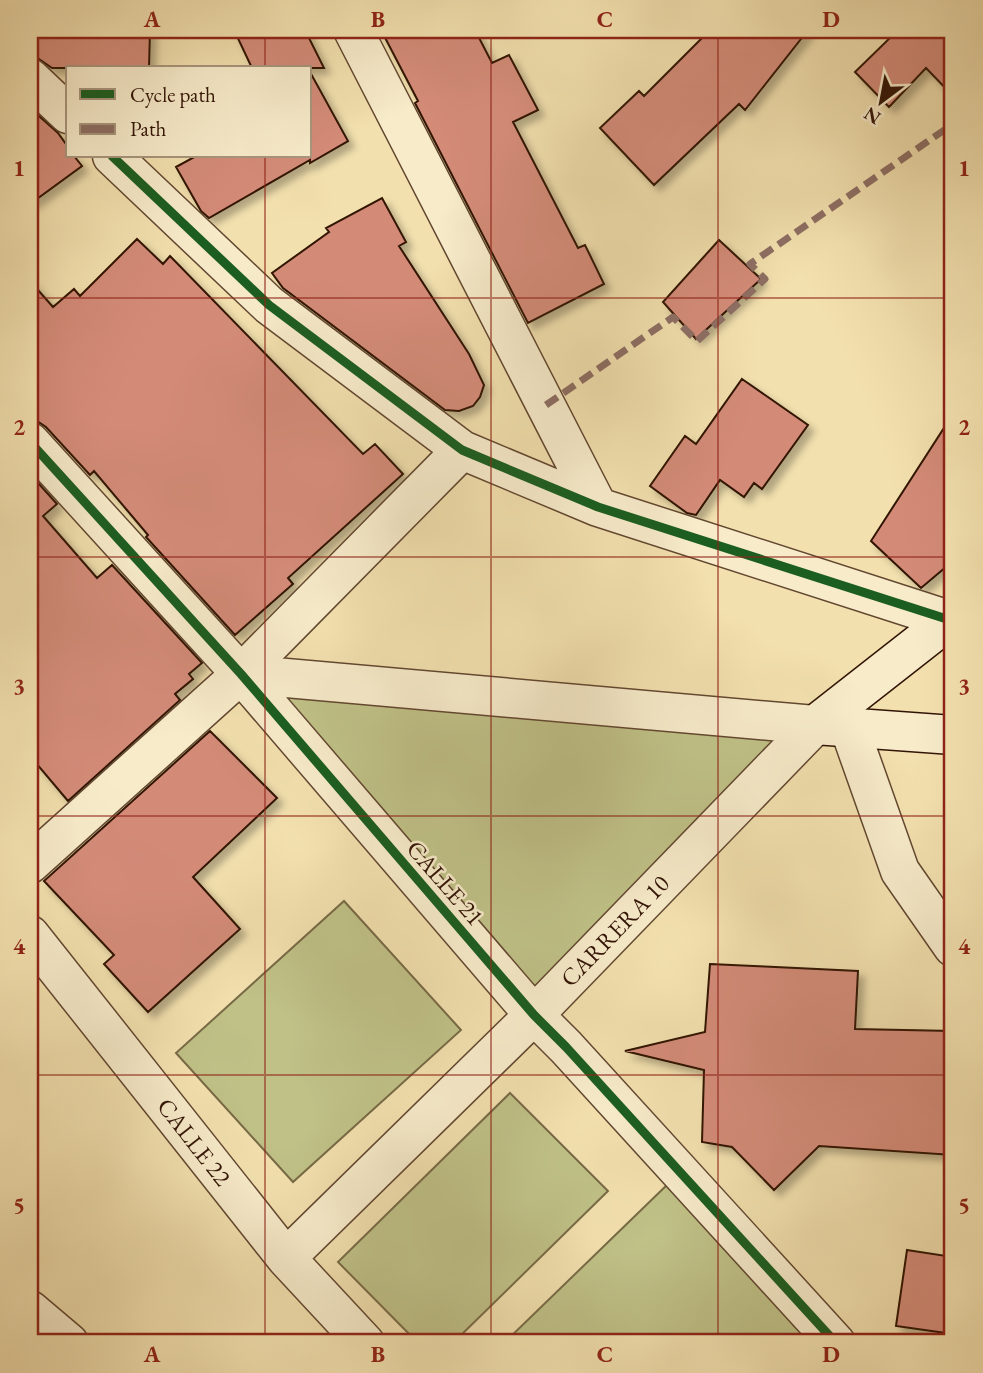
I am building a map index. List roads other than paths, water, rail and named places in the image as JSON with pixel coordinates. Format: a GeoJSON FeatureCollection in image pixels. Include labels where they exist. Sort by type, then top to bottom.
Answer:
{"type":"FeatureCollection","features":[{"type":"Feature","properties":{"kind":"street"},"geometry":{"type":"LineString","coordinates":[[353,30],[598,507]]}},
{"type":"Feature","properties":{"kind":"street"},"geometry":{"type":"LineString","coordinates":[[30,78],[66,112]]}},
{"type":"Feature","properties":{"kind":"street"},"geometry":{"type":"LineString","coordinates":[[114,158],[269,305],[462,450],[598,507],[952,619]]}},
{"type":"Feature","properties":{"kind":"street","name":"CALLE 21"},"geometry":{"type":"LineString","coordinates":[[30,442],[241,674],[534,1015],[836,1343]]}},
{"type":"Feature","properties":{"kind":"street"},"geometry":{"type":"LineString","coordinates":[[30,864],[241,674],[462,450]]}},
{"type":"Feature","properties":{"kind":"street","name":"CARRERA 10"},"geometry":{"type":"LineString","coordinates":[[286,1258],[832,726],[952,619]]}},
{"type":"Feature","properties":{"kind":"street"},"geometry":{"type":"LineString","coordinates":[[241,674],[953,735]]}},
{"type":"Feature","properties":{"kind":"street"},"geometry":{"type":"LineString","coordinates":[[832,726],[900,872],[953,947]]}},
{"type":"Feature","properties":{"kind":"street","name":"CALLE 22"},"geometry":{"type":"LineString","coordinates":[[30,935],[286,1258],[365,1343]]}},
{"type":"Feature","properties":{"kind":"street"},"geometry":{"type":"LineString","coordinates":[[30,1310],[69,1343]]}}]}
